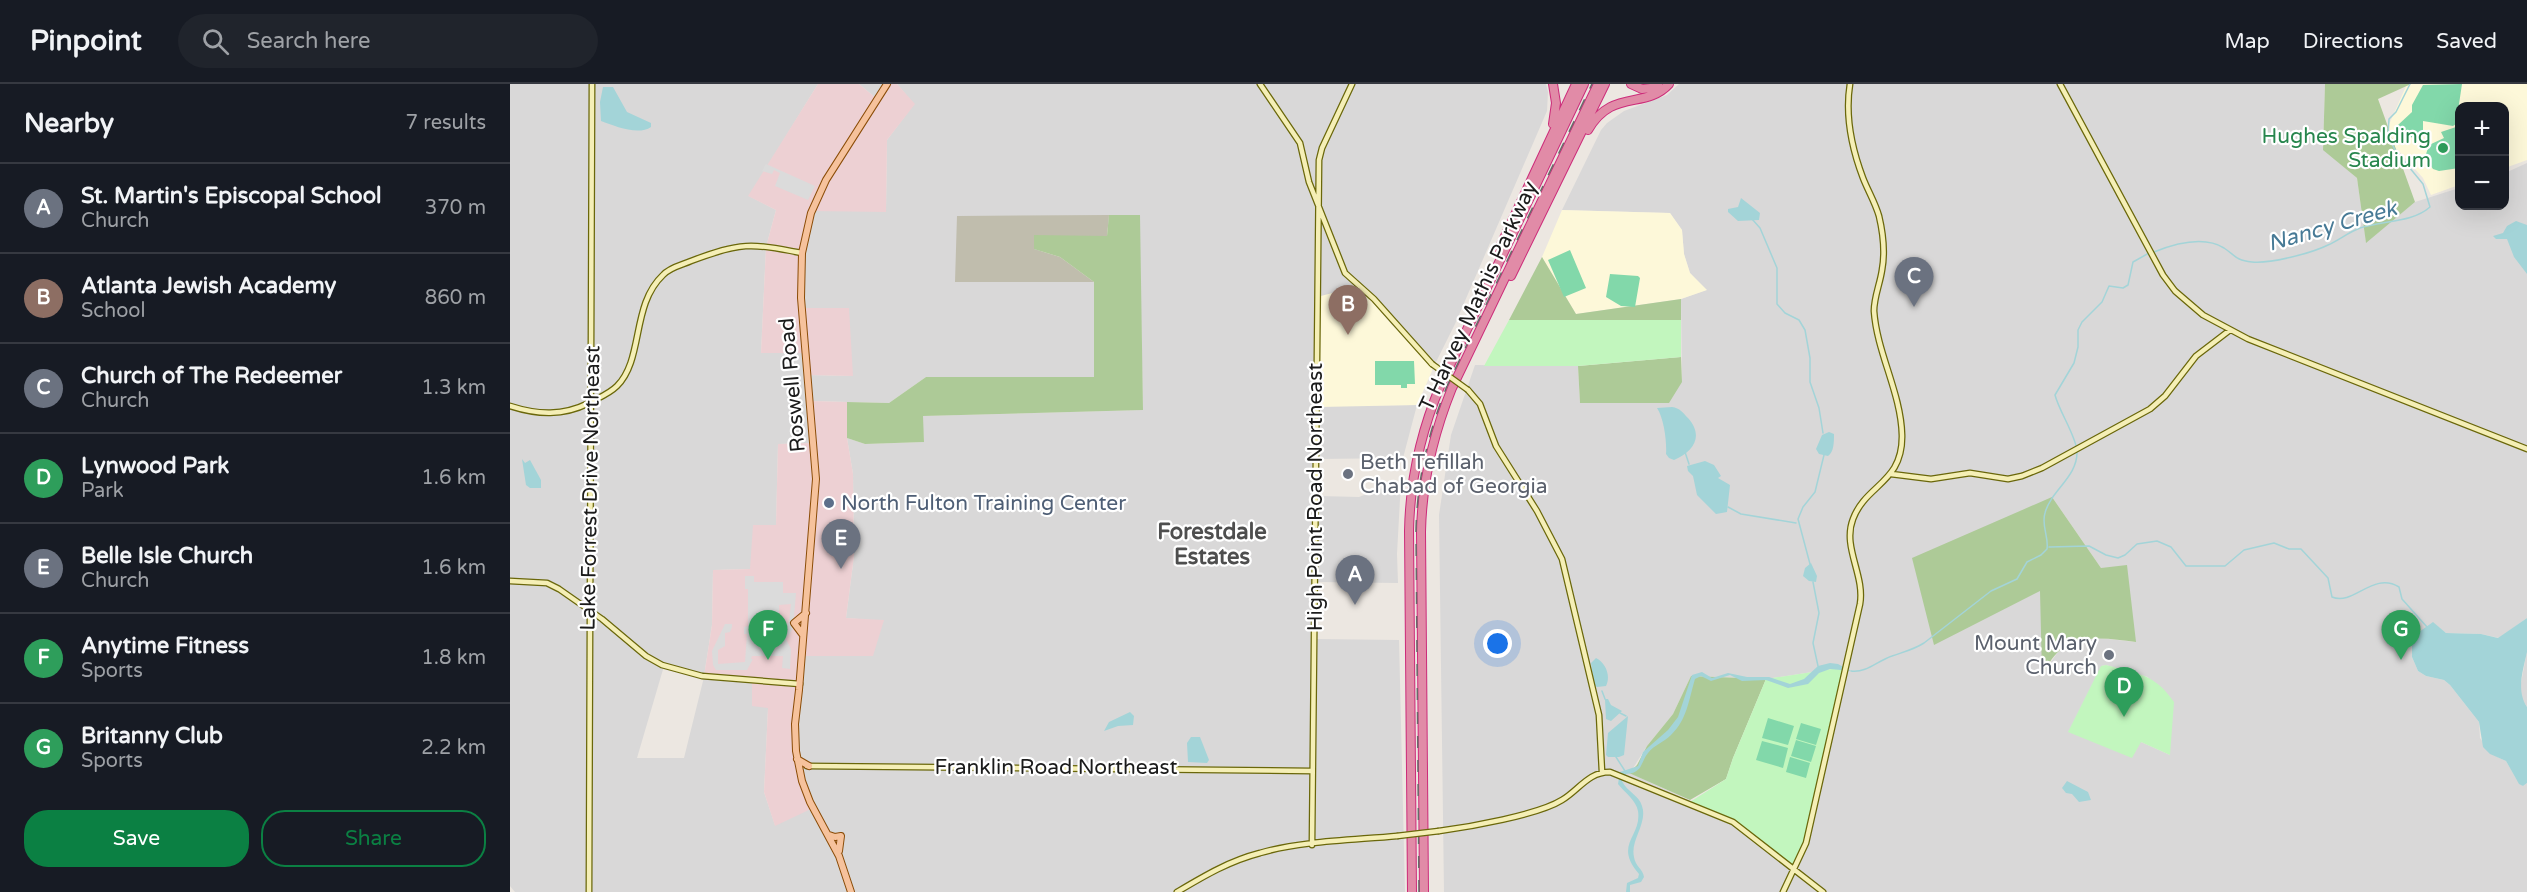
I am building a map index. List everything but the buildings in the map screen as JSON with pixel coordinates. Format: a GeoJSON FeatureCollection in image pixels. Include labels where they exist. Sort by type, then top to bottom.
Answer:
{"type":"FeatureCollection","features":[{"type":"Feature","properties":{"kind":"highway"},"geometry":{"type":"LineString","coordinates":[[1546,148],[1556,109],[1553,84]]}},
{"type":"Feature","properties":{"kind":"highway"},"geometry":{"type":"LineString","coordinates":[[1483,293],[1485,281],[1501,244],[1576,84]]}},
{"type":"Feature","properties":{"kind":"highway","name":"T Harvey Mathis Parkway"},"geometry":{"type":"LineString","coordinates":[[1412,892],[1408,547],[1412,486],[1420,441],[1430,412],[1483,293],[1584,84]]}},
{"type":"Feature","properties":{"kind":"highway","name":"T Harvey Mathis Parkway"},"geometry":{"type":"LineString","coordinates":[[1424,892],[1422,510],[1427,466],[1436,430],[1465,362],[1598,84]]}},
{"type":"Feature","properties":{"kind":"highway"},"geometry":{"type":"LineString","coordinates":[[1465,362],[1532,236],[1605,84]]}},
{"type":"Feature","properties":{"kind":"highway"},"geometry":{"type":"LineString","coordinates":[[1631,84],[1647,90],[1663,84]]}},
{"type":"Feature","properties":{"kind":"highway"},"geometry":{"type":"LineString","coordinates":[[1559,181],[1590,126],[1600,113],[1618,102],[1657,93],[1670,84]]}},
{"type":"Feature","properties":{"kind":"main road","name":"Roswell Road"},"geometry":{"type":"LineString","coordinates":[[828,835],[809,801],[799,767],[795,720],[800,684],[816,479],[801,298],[802,253],[811,213],[830,172],[887,84]]}},
{"type":"Feature","properties":{"kind":"main road"},"geometry":{"type":"LineString","coordinates":[[804,636],[794,624],[806,613]]}},
{"type":"Feature","properties":{"kind":"main road"},"geometry":{"type":"LineString","coordinates":[[797,759],[809,766]]}},
{"type":"Feature","properties":{"kind":"main road"},"geometry":{"type":"LineString","coordinates":[[828,835],[841,836],[838,845],[839,856]]}},
{"type":"Feature","properties":{"kind":"main road"},"geometry":{"type":"LineString","coordinates":[[828,835],[839,856],[851,892]]}},
{"type":"Feature","properties":{"kind":"street","name":"Lake Forrest Drive Northeast"},"geometry":{"type":"LineString","coordinates":[[589,892],[592,84]]}},
{"type":"Feature","properties":{"kind":"street"},"geometry":{"type":"LineString","coordinates":[[1260,84],[1300,143],[1306,174],[1347,276],[1374,299],[1432,364],[1468,390],[1480,404],[1496,446],[1537,511],[1562,559],[1600,721],[1602,772]]}},
{"type":"Feature","properties":{"kind":"street","name":"High Point Road Northeast"},"geometry":{"type":"LineString","coordinates":[[1312,845],[1317,205],[1320,152],[1352,84]]}},
{"type":"Feature","properties":{"kind":"street"},"geometry":{"type":"LineString","coordinates":[[1783,892],[1795,870],[1809,832],[1861,597],[1861,583],[1851,541],[1851,527],[1856,513],[1891,474],[1899,458],[1902,436],[1874,311],[1883,266],[1881,231],[1875,204],[1861,172],[1854,147],[1849,109],[1850,84]]}},
{"type":"Feature","properties":{"kind":"street"},"geometry":{"type":"LineString","coordinates":[[2060,84],[2152,257],[2175,291],[2203,315],[2280,353],[2527,449]]}},
{"type":"Feature","properties":{"kind":"street"},"geometry":{"type":"LineString","coordinates":[[510,406],[534,413],[548,414],[566,411],[592,401],[615,388],[626,374],[644,307],[658,280],[667,271],[718,251],[741,245],[760,245],[802,253]]}},
{"type":"Feature","properties":{"kind":"street"},"geometry":{"type":"LineString","coordinates":[[1891,474],[1932,479],[1974,473],[2008,479],[2042,468],[2150,409],[2165,396],[2196,356],[2230,330]]}},
{"type":"Feature","properties":{"kind":"street"},"geometry":{"type":"LineString","coordinates":[[510,581],[553,585],[589,609],[662,666],[706,676],[800,684]]}},
{"type":"Feature","properties":{"kind":"street","name":"Franklin Road Northeast"},"geometry":{"type":"LineString","coordinates":[[799,767],[1312,771]]}},
{"type":"Feature","properties":{"kind":"street"},"geometry":{"type":"LineString","coordinates":[[1177,892],[1218,868],[1251,855],[1280,848],[1439,831],[1544,808],[1564,799],[1589,778],[1602,772],[1625,777],[1735,823],[1823,892]]}},
{"type":"Feature","properties":{"kind":"shaded area"},"geometry":{"type":"Polygon","coordinates":[[[510,84],[818,84],[749,196],[776,210],[766,247],[761,353],[803,353],[807,375],[853,376],[802,308],[800,262],[811,211],[886,211],[887,140],[914,104],[897,84],[1546,84],[1547,111],[1455,324],[1434,366],[1392,325],[1359,286],[1320,406],[1417,405],[1403,458],[1319,459],[1319,496],[1359,497],[1401,481],[1397,554],[1398,583],[1317,582],[1316,639],[1399,640],[1405,892],[515,892],[510,886],[510,84]],[[1139,216],[956,282],[1094,282],[1094,377],[926,377],[889,403],[810,401],[812,443],[778,444],[776,526],[750,569],[713,570],[712,625],[704,676],[752,680],[768,708],[764,792],[775,825],[795,749],[802,656],[884,621],[846,618],[854,556],[853,474],[847,438],[865,444],[924,442],[922,416],[1143,410],[1139,216]],[[664,666],[637,758],[684,758],[704,677],[664,666]]]}},
{"type":"Feature","properties":{"kind":"shaded area"},"geometry":{"type":"Polygon","coordinates":[[[818,84],[859,84],[877,99],[887,84],[897,84],[915,104],[887,140],[886,212],[811,211],[805,230],[803,308],[849,308],[853,376],[807,375],[803,353],[761,353],[766,247],[776,210],[748,196],[818,84]]]}},
{"type":"Feature","properties":{"kind":"shaded area"},"geometry":{"type":"Polygon","coordinates":[[[859,84],[887,84],[877,99],[859,84]]]}},
{"type":"Feature","properties":{"kind":"shaded area"},"geometry":{"type":"Polygon","coordinates":[[[1679,84],[2325,84],[2323,149],[2357,178],[2366,242],[2415,202],[2455,189],[2455,210],[2509,210],[2509,171],[2527,163],[2527,618],[2499,638],[2481,634],[2446,633],[2433,623],[2412,657],[2418,671],[2426,676],[2444,680],[2450,685],[2479,722],[2480,738],[2491,754],[2506,761],[2523,786],[2527,783],[2527,892],[1444,892],[1439,515],[1451,435],[1475,365],[1578,366],[1580,403],[1682,381],[1681,299],[1706,290],[1690,273],[1684,254],[1682,230],[1670,213],[1562,210],[1601,130],[1624,111],[1667,95],[1679,84]],[[2052,497],[2041,590],[2043,673],[2058,652],[2082,639],[2100,638],[2135,642],[2101,568],[2052,497]],[[2106,665],[2101,666],[2141,742],[2170,755],[2148,677],[2106,665]],[[1845,667],[1766,679],[1691,676],[1673,714],[1647,746],[1630,773],[1721,815],[1845,667]]]}},
{"type":"Feature","properties":{"kind":"shaded area"},"geometry":{"type":"Polygon","coordinates":[[[2407,84],[2527,84],[2527,160],[2509,167],[2509,102],[2455,102],[2455,186],[2431,195],[2423,178],[2390,144],[2387,129],[2407,84]]]}},
{"type":"Feature","properties":{"kind":"shaded area"},"geometry":{"type":"Polygon","coordinates":[[[766,164],[815,186],[808,200],[775,186],[780,173],[774,170],[772,174],[762,171],[766,164]]]}},
{"type":"Feature","properties":{"kind":"shaded area"},"geometry":{"type":"Polygon","coordinates":[[[1562,210],[1670,213],[1682,230],[1684,254],[1690,273],[1707,290],[1681,299],[1576,314],[1542,257],[1562,210]]]}},
{"type":"Feature","properties":{"kind":"shaded area"},"geometry":{"type":"Polygon","coordinates":[[[1109,215],[1107,236],[1086,236],[1034,249],[1060,257],[1094,282],[955,282],[957,216],[1109,215]]]}},
{"type":"Feature","properties":{"kind":"shaded area"},"geometry":{"type":"Polygon","coordinates":[[[1359,286],[1392,325],[1432,364],[1432,371],[1417,405],[1320,407],[1317,297],[1359,286]]]}},
{"type":"Feature","properties":{"kind":"shaded area"},"geometry":{"type":"Polygon","coordinates":[[[810,401],[847,402],[847,438],[853,474],[854,556],[846,618],[884,620],[873,656],[802,656],[795,749],[813,808],[775,826],[764,792],[768,708],[752,706],[752,680],[704,676],[712,625],[713,570],[750,569],[753,525],[776,525],[778,444],[811,443],[810,401]]]}},
{"type":"Feature","properties":{"kind":"shaded area"},"geometry":{"type":"Polygon","coordinates":[[[745,576],[754,576],[754,582],[783,582],[783,593],[796,593],[793,628],[786,639],[791,649],[790,669],[782,668],[783,656],[752,656],[751,659],[753,659],[747,670],[716,670],[713,665],[712,651],[725,624],[732,624],[732,627],[730,632],[725,633],[725,646],[718,650],[718,664],[745,662],[747,634],[744,634],[744,627],[748,626],[748,589],[745,589],[745,576]],[[791,604],[779,605],[779,623],[789,623],[791,604]]]}},
{"type":"Feature","properties":{"kind":"shaded area"},"geometry":{"type":"Polygon","coordinates":[[[2527,651],[2527,707],[2522,699],[2520,688],[2527,651]]]}},
{"type":"Feature","properties":{"kind":"green space"},"geometry":{"type":"Polygon","coordinates":[[[2325,84],[2411,84],[2378,99],[2415,202],[2366,243],[2357,178],[2323,150],[2325,84]]]}},
{"type":"Feature","properties":{"kind":"green space"},"geometry":{"type":"Polygon","coordinates":[[[2462,84],[2459,102],[2455,102],[2455,125],[2423,121],[2423,136],[2404,138],[2399,134],[2398,125],[2412,112],[2412,105],[2423,85],[2462,84]]]}},
{"type":"Feature","properties":{"kind":"green space","name":"Hughes Spalding Stadium"},"geometry":{"type":"Polygon","coordinates":[[[2455,127],[2455,169],[2439,171],[2433,169],[2425,157],[2429,145],[2444,138],[2441,132],[2455,127]]]}},
{"type":"Feature","properties":{"kind":"green space"},"geometry":{"type":"Polygon","coordinates":[[[1109,215],[1140,215],[1143,410],[923,416],[924,442],[865,444],[847,438],[847,402],[889,403],[926,377],[1094,377],[1094,282],[1060,257],[1034,249],[1034,235],[1107,236],[1109,215]]]}},
{"type":"Feature","properties":{"kind":"green space"},"geometry":{"type":"Polygon","coordinates":[[[1570,250],[1586,288],[1564,297],[1548,260],[1570,250]]]}},
{"type":"Feature","properties":{"kind":"green space"},"geometry":{"type":"Polygon","coordinates":[[[1542,257],[1576,314],[1681,299],[1681,320],[1509,320],[1542,257]]]}},
{"type":"Feature","properties":{"kind":"green space"},"geometry":{"type":"Polygon","coordinates":[[[1610,274],[1640,278],[1635,307],[1621,306],[1606,297],[1610,274]]]}},
{"type":"Feature","properties":{"kind":"green space"},"geometry":{"type":"Polygon","coordinates":[[[1509,320],[1681,320],[1681,357],[1578,366],[1484,366],[1509,320]]]}},
{"type":"Feature","properties":{"kind":"green space"},"geometry":{"type":"Polygon","coordinates":[[[1681,357],[1682,382],[1669,403],[1580,403],[1578,366],[1681,357]]]}},
{"type":"Feature","properties":{"kind":"green space"},"geometry":{"type":"Polygon","coordinates":[[[1375,361],[1414,361],[1415,384],[1407,384],[1407,388],[1401,388],[1401,385],[1375,385],[1375,361]]]}},
{"type":"Feature","properties":{"kind":"green space"},"geometry":{"type":"Polygon","coordinates":[[[2052,497],[2101,568],[2127,565],[2136,642],[2086,639],[2068,645],[2059,651],[2042,674],[2040,591],[1934,645],[1912,558],[2052,497]]]}},
{"type":"Feature","properties":{"kind":"green space"},"geometry":{"type":"Polygon","coordinates":[[[2106,665],[2144,676],[2167,692],[2174,702],[2170,755],[2141,742],[2132,758],[2068,732],[2101,666],[2106,665]]]}},
{"type":"Feature","properties":{"kind":"green space"},"geometry":{"type":"Polygon","coordinates":[[[1845,667],[1806,847],[1795,872],[1721,815],[1690,802],[1726,779],[1766,679],[1845,667]]]}},
{"type":"Feature","properties":{"kind":"green space"},"geometry":{"type":"Polygon","coordinates":[[[1691,676],[1766,679],[1726,779],[1690,800],[1629,773],[1673,714],[1691,676]]]}},
{"type":"Feature","properties":{"kind":"green space"},"geometry":{"type":"Polygon","coordinates":[[[1768,718],[1794,726],[1788,745],[1762,738],[1768,718]]]}},
{"type":"Feature","properties":{"kind":"green space"},"geometry":{"type":"Polygon","coordinates":[[[1801,723],[1821,729],[1816,745],[1796,739],[1801,723]]]}},
{"type":"Feature","properties":{"kind":"green space"},"geometry":{"type":"Polygon","coordinates":[[[1796,740],[1816,746],[1811,762],[1791,756],[1796,740]]]}},
{"type":"Feature","properties":{"kind":"green space"},"geometry":{"type":"Polygon","coordinates":[[[1762,741],[1788,748],[1783,768],[1756,760],[1762,741]]]}},
{"type":"Feature","properties":{"kind":"green space"},"geometry":{"type":"Polygon","coordinates":[[[1790,757],[1810,763],[1806,778],[1786,772],[1790,757]]]}},
{"type":"Feature","properties":{"kind":"water"},"geometry":{"type":"Polygon","coordinates":[[[603,87],[613,87],[627,112],[651,123],[651,127],[640,131],[601,121],[600,102],[603,87]]]}},
{"type":"Feature","properties":{"kind":"water"},"geometry":{"type":"Polygon","coordinates":[[[1741,198],[1760,213],[1759,220],[1738,221],[1728,212],[1728,209],[1738,207],[1741,198]]]}},
{"type":"Feature","properties":{"kind":"water"},"geometry":{"type":"Polygon","coordinates":[[[2516,221],[2527,225],[2527,274],[2514,257],[2507,239],[2496,239],[2493,236],[2503,233],[2507,226],[2516,221]]]}},
{"type":"Feature","properties":{"kind":"water"},"geometry":{"type":"Polygon","coordinates":[[[1672,407],[1688,418],[1693,425],[1696,437],[1691,448],[1674,460],[1666,454],[1662,418],[1657,408],[1672,407]]]}},
{"type":"Feature","properties":{"kind":"water"},"geometry":{"type":"Polygon","coordinates":[[[1829,432],[1834,434],[1831,452],[1828,456],[1819,454],[1816,449],[1822,435],[1829,432]]]}},
{"type":"Feature","properties":{"kind":"water"},"geometry":{"type":"Polygon","coordinates":[[[522,459],[525,463],[530,460],[541,480],[541,488],[530,488],[526,485],[522,459]]]}},
{"type":"Feature","properties":{"kind":"water"},"geometry":{"type":"Polygon","coordinates":[[[1705,461],[1714,465],[1721,476],[1718,478],[1730,485],[1727,512],[1716,514],[1697,495],[1693,476],[1687,466],[1705,461]]]}},
{"type":"Feature","properties":{"kind":"water"},"geometry":{"type":"Polygon","coordinates":[[[1811,563],[1817,576],[1816,582],[1809,581],[1803,576],[1805,568],[1811,563]]]}},
{"type":"Feature","properties":{"kind":"water"},"geometry":{"type":"Polygon","coordinates":[[[2527,618],[2527,652],[2521,687],[2527,707],[2527,783],[2523,786],[2519,784],[2506,761],[2490,754],[2483,747],[2479,722],[2450,685],[2444,680],[2426,676],[2418,671],[2412,657],[2412,637],[2433,622],[2446,633],[2481,634],[2498,638],[2527,618]]]}},
{"type":"Feature","properties":{"kind":"water"},"geometry":{"type":"Polygon","coordinates":[[[1596,658],[1607,670],[1606,686],[1594,685],[1591,663],[1596,658]]]}},
{"type":"Feature","properties":{"kind":"water"},"geometry":{"type":"Polygon","coordinates":[[[1838,664],[1851,671],[1830,669],[1819,673],[1808,684],[1788,688],[1766,680],[1742,681],[1730,675],[1711,681],[1701,676],[1695,679],[1681,723],[1668,737],[1650,750],[1638,770],[1626,774],[1622,781],[1638,799],[1643,812],[1633,851],[1644,877],[1641,882],[1630,885],[1630,892],[1626,892],[1627,883],[1638,878],[1639,874],[1628,855],[1630,841],[1638,820],[1638,811],[1633,800],[1618,784],[1620,772],[1638,766],[1643,752],[1668,730],[1678,717],[1692,675],[1702,672],[1712,678],[1728,673],[1747,677],[1769,677],[1790,684],[1804,679],[1818,666],[1838,664]]]}},
{"type":"Feature","properties":{"kind":"water"},"geometry":{"type":"Polygon","coordinates":[[[1605,699],[1622,711],[1611,721],[1606,719],[1605,699]]]}},
{"type":"Feature","properties":{"kind":"water"},"geometry":{"type":"Polygon","coordinates":[[[1130,712],[1134,716],[1133,725],[1118,726],[1104,731],[1109,722],[1130,712]]]}},
{"type":"Feature","properties":{"kind":"water"},"geometry":{"type":"Polygon","coordinates":[[[1628,716],[1624,755],[1608,757],[1606,755],[1608,733],[1628,716]]]}},
{"type":"Feature","properties":{"kind":"water"},"geometry":{"type":"Polygon","coordinates":[[[1191,737],[1200,737],[1209,760],[1207,763],[1188,762],[1187,743],[1191,737]]]}},
{"type":"Feature","properties":{"kind":"water"},"geometry":{"type":"Polygon","coordinates":[[[2067,781],[2088,792],[2091,800],[2079,802],[2072,794],[2066,793],[2062,788],[2067,781]]]}},
{"type":"Feature","properties":{"kind":"waterway","name":"Nancy Creek"},"geometry":{"type":"LineString","coordinates":[[2154,252],[2170,246],[2198,241],[2216,244],[2242,260],[2269,261],[2321,248],[2369,225],[2406,219],[2423,212],[2430,207],[2423,184],[2395,150],[2388,135],[2389,119],[2396,112],[2410,84]]}},
{"type":"Feature","properties":{"kind":"waterway"},"geometry":{"type":"LineString","coordinates":[[1752,219],[1760,228],[1777,268],[1777,304],[1785,313],[1799,320],[1805,330],[1810,358],[1810,382],[1819,408],[1823,433]]}},
{"type":"Feature","properties":{"kind":"waterway","name":"Nancy Creek"},"geometry":{"type":"LineString","coordinates":[[1851,671],[1867,668],[1924,643],[1991,591],[2017,579],[2027,562],[2047,549],[2045,513],[2053,497],[2069,476],[2077,451],[2074,438],[2055,395],[2074,363],[2078,347],[2078,330],[2082,322],[2102,302],[2109,286],[2123,288],[2128,285],[2133,262],[2149,253]]}},
{"type":"Feature","properties":{"kind":"waterway"},"geometry":{"type":"LineString","coordinates":[[1685,452],[1689,464]]}},
{"type":"Feature","properties":{"kind":"waterway"},"geometry":{"type":"LineString","coordinates":[[1810,564],[1798,519],[1803,507],[1815,492],[1824,455]]}},
{"type":"Feature","properties":{"kind":"waterway"},"geometry":{"type":"LineString","coordinates":[[1728,507],[1741,514],[1796,523]]}},
{"type":"Feature","properties":{"kind":"waterway"},"geometry":{"type":"LineString","coordinates":[[2049,547],[2089,546],[2106,555],[2118,558],[2137,544],[2157,541],[2171,547],[2186,566],[2225,566],[2244,550],[2274,543],[2289,549],[2301,549],[2328,578],[2332,597],[2348,597],[2381,583],[2390,583],[2399,587],[2402,599],[2427,627]]}},
{"type":"Feature","properties":{"kind":"waterway"},"geometry":{"type":"LineString","coordinates":[[1813,582],[1819,613],[1813,643],[1818,666]]}},
{"type":"Feature","properties":{"kind":"waterway"},"geometry":{"type":"LineString","coordinates":[[1602,691],[1605,699]]}},
{"type":"Feature","properties":{"kind":"waterway"},"geometry":{"type":"LineString","coordinates":[[1620,713],[1626,716]]}},
{"type":"Feature","properties":{"kind":"waterway"},"geometry":{"type":"LineString","coordinates":[[1616,757],[1625,771]]}},
{"type":"Feature","properties":{"kind":"railway"},"geometry":{"type":"LineString","coordinates":[[1419,892],[1416,531],[1425,457],[1434,421],[1447,386],[1592,84]]}},
{"type":"Feature","properties":{"kind":"place","name":"Hughes Spalding Stadium"},"geometry":{"type":"Point","coordinates":[2443,148]}},
{"type":"Feature","properties":{"kind":"place","name":"Church of The Redeemer"},"geometry":{"type":"Point","coordinates":[1914,307]}},
{"type":"Feature","properties":{"kind":"place","name":"Atlanta Jewish Academy"},"geometry":{"type":"Point","coordinates":[1348,335]}},
{"type":"Feature","properties":{"kind":"place","name":"Beth Tefillah Chabad of Georgia"},"geometry":{"type":"Point","coordinates":[1348,474]}},
{"type":"Feature","properties":{"kind":"place","name":"North Fulton Training Center"},"geometry":{"type":"Point","coordinates":[829,503]}},
{"type":"Feature","properties":{"kind":"place","name":"Belle Isle Church"},"geometry":{"type":"Point","coordinates":[841,569]}},
{"type":"Feature","properties":{"kind":"place","name":"St. Martin's Episcopal School"},"geometry":{"type":"Point","coordinates":[1355,605]}},
{"type":"Feature","properties":{"kind":"place","name":"Mount Mary Church"},"geometry":{"type":"Point","coordinates":[2109,655]}},
{"type":"Feature","properties":{"kind":"place","name":"Anytime Fitness"},"geometry":{"type":"Point","coordinates":[768,660]}},
{"type":"Feature","properties":{"kind":"place","name":"Britanny Club"},"geometry":{"type":"Point","coordinates":[2401,660]}},
{"type":"Feature","properties":{"kind":"place","name":"Lynwood Park"},"geometry":{"type":"Point","coordinates":[2124,717]}},
{"type":"Feature","properties":{"kind":"district","name":"Forestdale Estates"},"geometry":{"type":"Point","coordinates":[1212,544]}}]}
